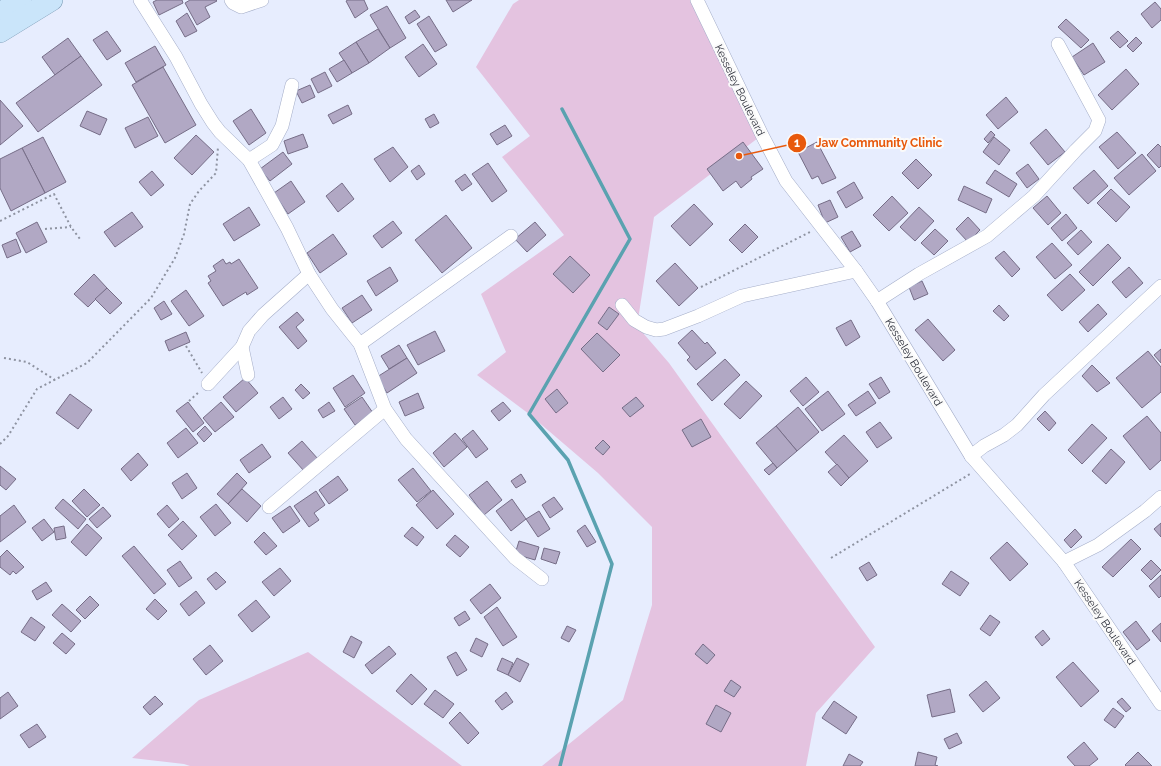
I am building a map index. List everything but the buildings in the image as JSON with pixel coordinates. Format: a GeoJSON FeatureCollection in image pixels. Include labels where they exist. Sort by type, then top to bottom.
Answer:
{"type":"FeatureCollection","features":[{"type":"Feature","properties":{"kind":"main road"},"geometry":{"type":"LineString","coordinates":[[0,12],[21,0]]}},
{"type":"Feature","properties":{"kind":"main road"},"geometry":{"type":"LineString","coordinates":[[0,32],[52,0]]}},
{"type":"Feature","properties":{"kind":"street"},"geometry":{"type":"LineString","coordinates":[[140,0],[176,57],[201,104],[220,132],[249,160],[287,228],[309,274],[332,309],[360,344],[385,409],[406,439],[515,558],[542,578]]}},
{"type":"Feature","properties":{"kind":"street"},"geometry":{"type":"LineString","coordinates":[[231,0],[233,3],[241,7],[262,0]]}},
{"type":"Feature","properties":{"kind":"street","name":"Kesseley Boulevard"},"geometry":{"type":"LineString","coordinates":[[697,0],[758,128],[786,181],[856,271],[877,301],[971,456],[1064,562],[1161,704]]}},
{"type":"Feature","properties":{"kind":"street"},"geometry":{"type":"LineString","coordinates":[[877,301],[919,274],[987,236],[1034,196],[1095,131],[1099,120],[1058,44]]}},
{"type":"Feature","properties":{"kind":"street"},"geometry":{"type":"LineString","coordinates":[[249,160],[272,145],[282,126],[292,85]]}},
{"type":"Feature","properties":{"kind":"street"},"geometry":{"type":"LineString","coordinates":[[360,344],[511,236]]}},
{"type":"Feature","properties":{"kind":"street"},"geometry":{"type":"LineString","coordinates":[[622,305],[634,320],[646,327],[656,330],[664,329],[698,316],[742,296],[856,271]]}},
{"type":"Feature","properties":{"kind":"street"},"geometry":{"type":"LineString","coordinates":[[208,384],[242,347],[249,331],[263,315],[309,274]]}},
{"type":"Feature","properties":{"kind":"street"},"geometry":{"type":"LineString","coordinates":[[971,456],[1017,425],[1044,395],[1161,286]]}},
{"type":"Feature","properties":{"kind":"street"},"geometry":{"type":"LineString","coordinates":[[242,347],[248,375]]}},
{"type":"Feature","properties":{"kind":"street"},"geometry":{"type":"LineString","coordinates":[[269,507],[385,409]]}},
{"type":"Feature","properties":{"kind":"street"},"geometry":{"type":"LineString","coordinates":[[1064,562],[1098,546],[1145,511],[1161,497]]}},
{"type":"Feature","properties":{"kind":"path"},"geometry":{"type":"LineString","coordinates":[[0,444],[8,436],[37,389],[87,363],[151,298],[175,258],[184,234],[190,204],[199,191],[216,173],[220,132]]}},
{"type":"Feature","properties":{"kind":"path"},"geometry":{"type":"LineString","coordinates":[[0,221],[54,194],[71,227],[80,240]]}},
{"type":"Feature","properties":{"kind":"path"},"geometry":{"type":"LineString","coordinates":[[701,288],[821,226]]}},
{"type":"Feature","properties":{"kind":"path"},"geometry":{"type":"LineString","coordinates":[[45,229],[71,227]]}},
{"type":"Feature","properties":{"kind":"path"},"geometry":{"type":"LineString","coordinates":[[186,346],[208,384],[189,402]]}},
{"type":"Feature","properties":{"kind":"path"},"geometry":{"type":"LineString","coordinates":[[4,358],[27,362],[55,380]]}},
{"type":"Feature","properties":{"kind":"path"},"geometry":{"type":"LineString","coordinates":[[831,558],[982,467]]}},
{"type":"Feature","properties":{"kind":"shaded area"},"geometry":{"type":"Polygon","coordinates":[[[519,0],[695,0],[762,135],[654,217],[637,326],[669,363],[875,647],[816,713],[806,766],[542,766],[623,700],[652,605],[652,527],[598,473],[529,414],[477,375],[506,352],[481,294],[564,235],[502,157],[530,136],[476,67],[513,4],[519,0]]]}},
{"type":"Feature","properties":{"kind":"shaded area"},"geometry":{"type":"Polygon","coordinates":[[[308,652],[462,766],[190,766],[132,758],[199,700],[308,652]]]}},
{"type":"Feature","properties":{"kind":"waterway"},"geometry":{"type":"LineString","coordinates":[[560,766],[612,564],[568,460],[529,414],[630,239],[562,109]]}},
{"type":"Feature","properties":{"kind":"place","name":"Jaw Community Clinic"},"geometry":{"type":"Point","coordinates":[739,156]}}]}
